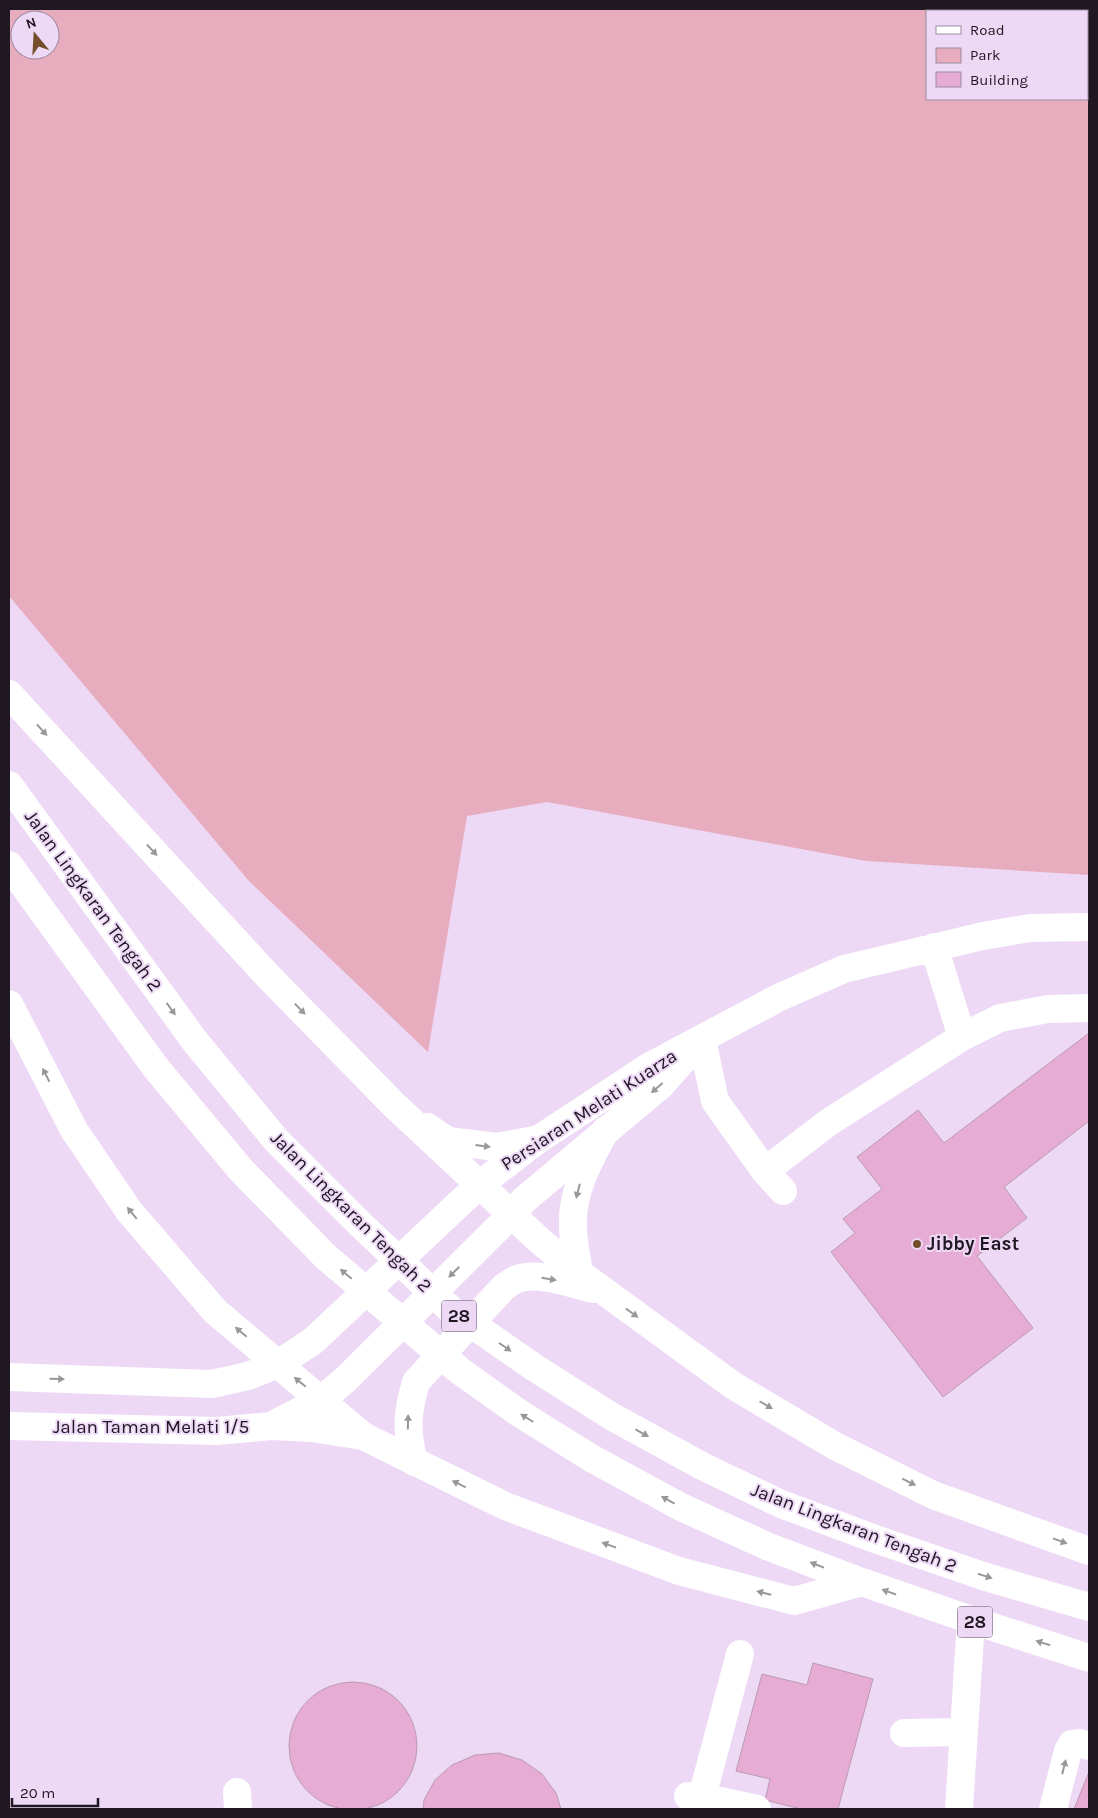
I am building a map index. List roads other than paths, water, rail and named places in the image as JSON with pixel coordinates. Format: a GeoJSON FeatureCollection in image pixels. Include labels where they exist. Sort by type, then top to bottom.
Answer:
{"type":"FeatureCollection","features":[{"type":"Feature","properties":{"kind":"main road"},"geometry":{"type":"LineString","coordinates":[[9,694],[266,974],[393,1104],[511,1215],[579,1273],[734,1386],[835,1446],[933,1495],[1089,1552]]}},
{"type":"Feature","properties":{"kind":"main road","name":"Jalan Lingkaran Tengah 2"},"geometry":{"type":"LineString","coordinates":[[9,785],[194,1040],[276,1140],[358,1223],[450,1309],[535,1368],[611,1416],[702,1466],[781,1504],[986,1577],[1089,1608]]}},
{"type":"Feature","properties":{"kind":"main road","name":"28"},"geometry":{"type":"LineString","coordinates":[[9,865],[156,1068],[241,1170],[326,1257],[460,1371],[519,1413],[591,1458],[681,1508],[768,1547],[862,1582],[1089,1658]]}},
{"type":"Feature","properties":{"kind":"main road","name":"Persiaran Melati Kuarza"},"geometry":{"type":"LineString","coordinates":[[479,1185],[539,1139],[650,1066],[780,997],[844,969],[984,936],[1030,928],[1089,927]]}},
{"type":"Feature","properties":{"kind":"main road"},"geometry":{"type":"LineString","coordinates":[[934,948],[962,1037]]}},
{"type":"Feature","properties":{"kind":"main road"},"geometry":{"type":"LineString","coordinates":[[9,1004],[74,1130],[130,1210],[215,1311],[363,1436],[505,1506],[679,1571],[794,1600],[862,1582]]}},
{"type":"Feature","properties":{"kind":"main road"},"geometry":{"type":"LineString","coordinates":[[702,1039],[715,1101],[774,1181],[829,1122],[962,1037],[1000,1018],[1048,1008],[1089,1008]]}},
{"type":"Feature","properties":{"kind":"main road","name":"Persiaran Melati Kuarza"},"geometry":{"type":"LineString","coordinates":[[511,1215],[524,1200],[661,1085],[702,1039]]}},
{"type":"Feature","properties":{"kind":"main road"},"geometry":{"type":"LineString","coordinates":[[393,1104],[448,1141],[498,1147],[539,1139]]}},
{"type":"Feature","properties":{"kind":"main road"},"geometry":{"type":"LineString","coordinates":[[579,1273],[572,1225],[575,1203],[581,1177],[605,1131]]}},
{"type":"Feature","properties":{"kind":"main road"},"geometry":{"type":"LineString","coordinates":[[9,1377],[212,1384],[248,1376],[278,1364],[313,1341],[479,1185]]}},
{"type":"Feature","properties":{"kind":"main road","name":"Jalan Taman Melati 1/5"},"geometry":{"type":"LineString","coordinates":[[9,1426],[217,1431],[271,1426],[321,1400],[346,1379],[511,1215]]}},
{"type":"Feature","properties":{"kind":"main road"},"geometry":{"type":"LineString","coordinates":[[414,1462],[409,1444],[408,1423],[410,1402],[416,1382],[503,1288],[517,1279],[531,1277],[550,1278],[602,1291]]}},
{"type":"Feature","properties":{"kind":"main road"},"geometry":{"type":"LineString","coordinates":[[271,1426],[311,1428],[363,1436]]}},
{"type":"Feature","properties":{"kind":"main road"},"geometry":{"type":"LineString","coordinates":[[959,1809],[971,1620]]}},
{"type":"Feature","properties":{"kind":"main road"},"geometry":{"type":"LineString","coordinates":[[740,1654],[695,1796],[757,1809]]}},
{"type":"Feature","properties":{"kind":"main road"},"geometry":{"type":"LineString","coordinates":[[904,1732],[963,1732]]}},
{"type":"Feature","properties":{"kind":"main road"},"geometry":{"type":"LineString","coordinates":[[1053,1809],[1068,1751],[1072,1744],[1080,1743],[1089,1746]]}},
{"type":"Feature","properties":{"kind":"place","name":"Jibby East"},"geometry":{"type":"Point","coordinates":[917,1244]}}]}
